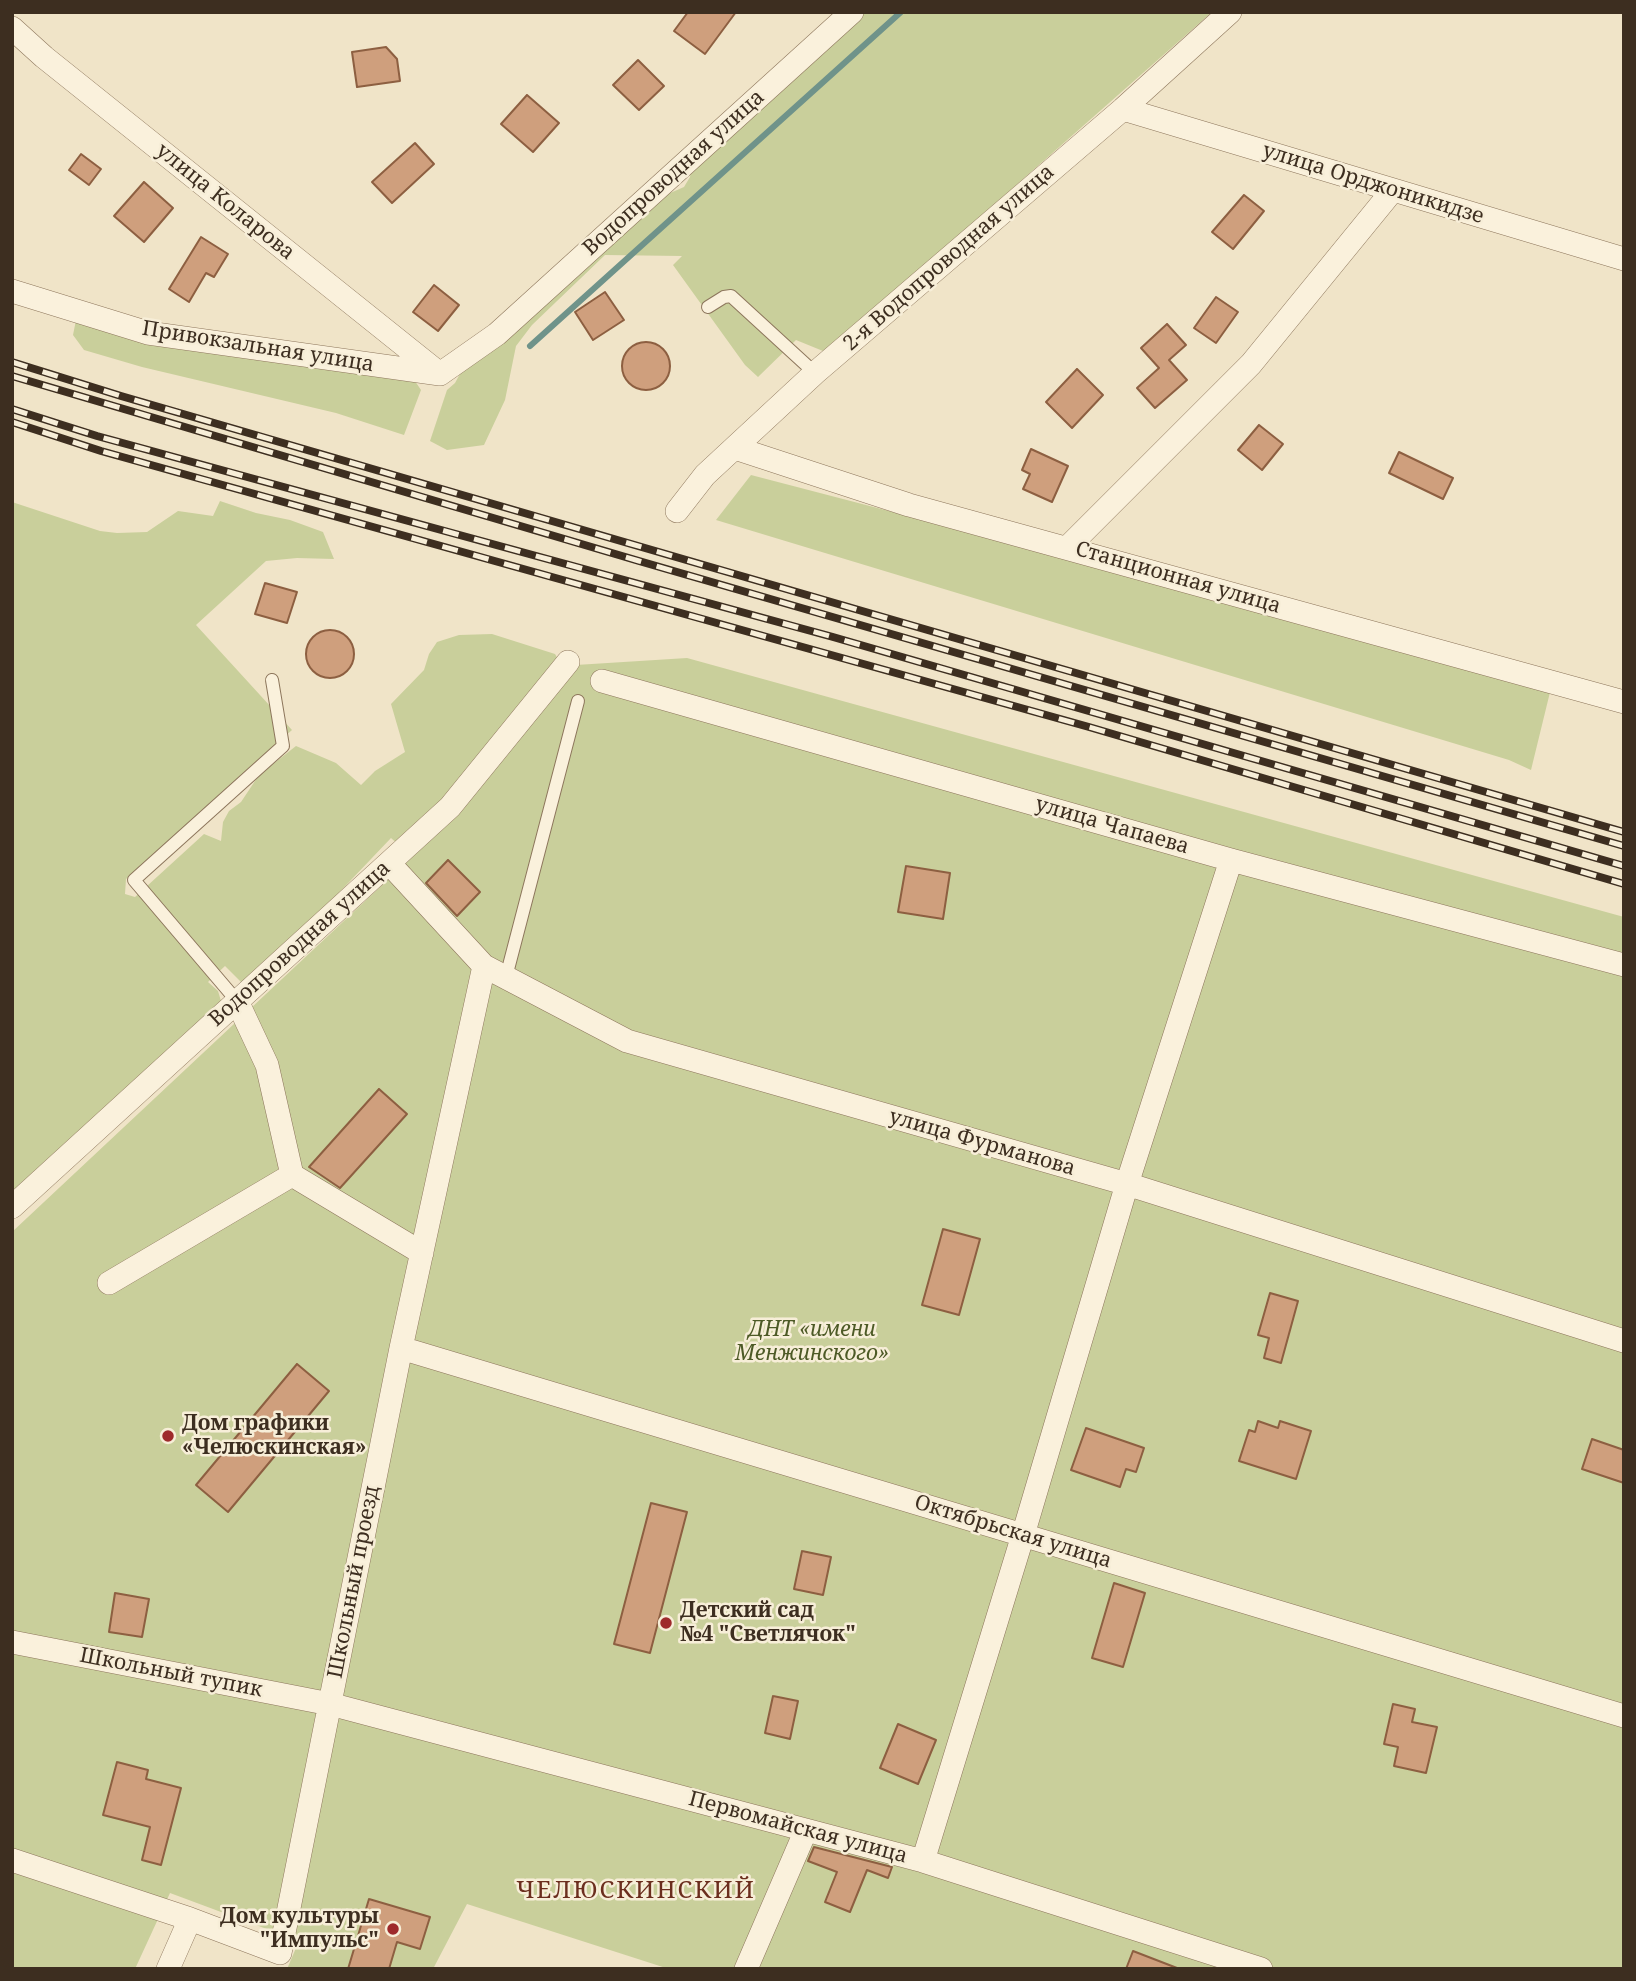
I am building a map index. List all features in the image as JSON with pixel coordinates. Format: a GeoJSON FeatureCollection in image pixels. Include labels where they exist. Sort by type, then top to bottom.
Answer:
{"type":"FeatureCollection","features":[{"type":"Feature","properties":{"kind":"street","name":"Водопроводная улица"},"geometry":{"type":"LineString","coordinates":[[440,374],[497,334],[852,12]]}},
{"type":"Feature","properties":{"kind":"street","name":"2-я Водопроводная улица"},"geometry":{"type":"LineString","coordinates":[[677,511],[705,475],[815,373],[1123,109],[1230,12]]}},
{"type":"Feature","properties":{"kind":"street","name":"улица Коларова"},"geometry":{"type":"LineString","coordinates":[[12,28],[44,57],[440,374]]}},
{"type":"Feature","properties":{"kind":"street","name":"улица Орджоникидзе"},"geometry":{"type":"LineString","coordinates":[[1123,109],[1624,259]]}},
{"type":"Feature","properties":{"kind":"street"},"geometry":{"type":"LineString","coordinates":[[1068,547],[1251,364],[1392,190]]}},
{"type":"Feature","properties":{"kind":"street","name":"Привокзальная улица"},"geometry":{"type":"LineString","coordinates":[[12,291],[148,333],[440,374]]}},
{"type":"Feature","properties":{"kind":"street","name":"Станционная улица"},"geometry":{"type":"LineString","coordinates":[[735,448],[909,505],[1624,702]]}},
{"type":"Feature","properties":{"kind":"street","name":"Водопроводная улица"},"geometry":{"type":"LineString","coordinates":[[12,1208],[450,807],[568,662]]}},
{"type":"Feature","properties":{"kind":"street","name":"улица Чапаева"},"geometry":{"type":"LineString","coordinates":[[602,681],[1231,860],[1624,965]]}},
{"type":"Feature","properties":{"kind":"street"},"geometry":{"type":"LineString","coordinates":[[923,1861],[1023,1535],[1126,1184],[1231,860]]}},
{"type":"Feature","properties":{"kind":"street","name":"улица Фурманова"},"geometry":{"type":"LineString","coordinates":[[389,863],[484,966],[627,1041],[1126,1184],[1624,1341]]}},
{"type":"Feature","properties":{"kind":"street","name":"Школьный проезд"},"geometry":{"type":"LineString","coordinates":[[190,1919],[279,1952],[401,1348],[484,966]]}},
{"type":"Feature","properties":{"kind":"street"},"geometry":{"type":"LineString","coordinates":[[237,1002],[267,1065],[292,1175],[422,1253]]}},
{"type":"Feature","properties":{"kind":"street"},"geometry":{"type":"LineString","coordinates":[[109,1283],[292,1175]]}},
{"type":"Feature","properties":{"kind":"street","name":"Октябрьская улица"},"geometry":{"type":"LineString","coordinates":[[401,1348],[1624,1716]]}},
{"type":"Feature","properties":{"kind":"street","name":"Школьный тупик"},"geometry":{"type":"LineString","coordinates":[[12,1642],[330,1704]]}},
{"type":"Feature","properties":{"kind":"street","name":"Первомайская улица"},"geometry":{"type":"LineString","coordinates":[[330,1704],[923,1861],[1261,1969]]}},
{"type":"Feature","properties":{"kind":"street"},"geometry":{"type":"LineString","coordinates":[[746,1969],[806,1830]]}},
{"type":"Feature","properties":{"kind":"street"},"geometry":{"type":"LineString","coordinates":[[12,1860],[190,1919],[168,1969]]}},
{"type":"Feature","properties":{"kind":"lane"},"geometry":{"type":"LineString","coordinates":[[708,307],[724,297],[731,296],[815,373]]}},
{"type":"Feature","properties":{"kind":"lane"},"geometry":{"type":"LineString","coordinates":[[237,1002],[134,880],[283,746],[272,680]]}},
{"type":"Feature","properties":{"kind":"lane"},"geometry":{"type":"LineString","coordinates":[[506,977],[578,701]]}},
{"type":"Feature","properties":{"kind":"green space"},"geometry":{"type":"Polygon","coordinates":[[[864,12],[1212,12],[980,217],[823,351],[796,340],[758,377],[745,365],[673,265],[682,256],[605,255],[532,325],[516,346],[505,400],[484,445],[447,450],[430,441],[447,390],[461,372],[661,197],[684,187],[691,170],[864,12]]]}},
{"type":"Feature","properties":{"kind":"green space"},"geometry":{"type":"Polygon","coordinates":[[[76,320],[413,378],[421,390],[404,435],[336,413],[142,367],[84,350],[73,335],[76,320]]]}},
{"type":"Feature","properties":{"kind":"green space"},"geometry":{"type":"Polygon","coordinates":[[[751,475],[1552,684],[1531,770],[1509,760],[716,520],[751,475]]]}},
{"type":"Feature","properties":{"kind":"green space"},"geometry":{"type":"Polygon","coordinates":[[[220,501],[323,532],[334,559],[266,561],[196,625],[292,730],[126,879],[125,894],[135,897],[204,834],[221,841],[223,822],[229,811],[241,802],[259,775],[296,746],[336,763],[361,785],[375,771],[405,752],[391,704],[424,670],[429,654],[437,642],[459,635],[492,634],[555,654],[559,661],[488,751],[400,846],[391,838],[312,921],[242,983],[225,966],[208,982],[218,991],[221,1001],[216,1009],[12,1194],[12,502],[100,531],[117,533],[147,532],[178,511],[213,516],[220,501]]]}},
{"type":"Feature","properties":{"kind":"green space","name":"ДНТ «имени Менжинского»"},"geometry":{"type":"Polygon","coordinates":[[[687,658],[1624,917],[1624,1969],[669,1969],[467,1904],[433,1969],[287,1969],[299,1941],[170,1893],[135,1969],[12,1969],[12,1232],[457,815],[576,665],[687,658]]]}},
{"type":"Feature","properties":{"kind":"building"},"geometry":{"type":"Polygon","coordinates":[[[688,12],[736,12],[705,54],[674,31],[688,12]]]}},
{"type":"Feature","properties":{"kind":"building"},"geometry":{"type":"Polygon","coordinates":[[[386,47],[397,59],[400,81],[357,87],[352,52],[386,47]]]}},
{"type":"Feature","properties":{"kind":"building"},"geometry":{"type":"Polygon","coordinates":[[[638,60],[664,86],[639,110],[613,85],[638,60]]]}},
{"type":"Feature","properties":{"kind":"building"},"geometry":{"type":"Polygon","coordinates":[[[527,95],[559,123],[533,152],[501,124],[527,95]]]}},
{"type":"Feature","properties":{"kind":"building"},"geometry":{"type":"Polygon","coordinates":[[[415,143],[434,164],[392,203],[372,182],[415,143]]]}},
{"type":"Feature","properties":{"kind":"building"},"geometry":{"type":"Polygon","coordinates":[[[81,154],[101,169],[89,185],[69,170],[81,154]]]}},
{"type":"Feature","properties":{"kind":"building"},"geometry":{"type":"Polygon","coordinates":[[[144,182],[173,208],[144,242],[114,216],[144,182]]]}},
{"type":"Feature","properties":{"kind":"building"},"geometry":{"type":"Polygon","coordinates":[[[1244,195],[1264,211],[1233,249],[1212,232],[1244,195]]]}},
{"type":"Feature","properties":{"kind":"building"},"geometry":{"type":"Polygon","coordinates":[[[201,237],[228,254],[214,277],[206,273],[189,302],[169,289],[201,237]]]}},
{"type":"Feature","properties":{"kind":"building"},"geometry":{"type":"Polygon","coordinates":[[[434,285],[459,305],[438,331],[413,312],[434,285]]]}},
{"type":"Feature","properties":{"kind":"building"},"geometry":{"type":"Polygon","coordinates":[[[605,292],[624,320],[593,340],[575,312],[605,292]]]}},
{"type":"Feature","properties":{"kind":"building"},"geometry":{"type":"Polygon","coordinates":[[[1216,297],[1238,312],[1216,343],[1194,328],[1216,297]]]}},
{"type":"Feature","properties":{"kind":"building"},"geometry":{"type":"Polygon","coordinates":[[[1167,324],[1186,345],[1169,360],[1187,380],[1155,408],[1137,388],[1159,368],[1141,348],[1167,324]]]}},
{"type":"Feature","properties":{"kind":"building"},"geometry":{"type":"Polygon","coordinates":[[[646,342],[663,349],[670,366],[663,383],[646,390],[629,383],[622,366],[629,349],[646,342]]]}},
{"type":"Feature","properties":{"kind":"building"},"geometry":{"type":"Polygon","coordinates":[[[1077,369],[1103,395],[1072,428],[1046,402],[1077,369]]]}},
{"type":"Feature","properties":{"kind":"building"},"geometry":{"type":"Polygon","coordinates":[[[1259,425],[1283,444],[1262,470],[1238,450],[1259,425]]]}},
{"type":"Feature","properties":{"kind":"building"},"geometry":{"type":"Polygon","coordinates":[[[1031,449],[1068,466],[1052,502],[1023,489],[1030,474],[1022,470],[1031,449]]]}},
{"type":"Feature","properties":{"kind":"building"},"geometry":{"type":"Polygon","coordinates":[[[1399,452],[1453,478],[1443,499],[1389,473],[1399,452]]]}},
{"type":"Feature","properties":{"kind":"building"},"geometry":{"type":"Polygon","coordinates":[[[265,583],[297,592],[287,623],[255,614],[265,583]]]}},
{"type":"Feature","properties":{"kind":"building"},"geometry":{"type":"Polygon","coordinates":[[[330,630],[339,631],[347,637],[353,645],[353,663],[347,671],[339,677],[330,678],[321,677],[313,671],[307,663],[306,654],[307,645],[313,637],[321,631],[330,630]]]}},
{"type":"Feature","properties":{"kind":"building"},"geometry":{"type":"Polygon","coordinates":[[[448,860],[480,892],[457,916],[426,883],[448,860]]]}},
{"type":"Feature","properties":{"kind":"building"},"geometry":{"type":"Polygon","coordinates":[[[906,866],[950,873],[943,919],[898,912],[906,866]]]}},
{"type":"Feature","properties":{"kind":"building"},"geometry":{"type":"Polygon","coordinates":[[[379,1089],[407,1114],[340,1188],[309,1167],[379,1089]]]}},
{"type":"Feature","properties":{"kind":"building"},"geometry":{"type":"Polygon","coordinates":[[[943,1229],[980,1239],[959,1315],[922,1305],[943,1229]]]}},
{"type":"Feature","properties":{"kind":"building"},"geometry":{"type":"Polygon","coordinates":[[[1270,1293],[1298,1301],[1281,1363],[1264,1358],[1269,1338],[1258,1335],[1270,1293]]]}},
{"type":"Feature","properties":{"kind":"building"},"geometry":{"type":"Polygon","coordinates":[[[297,1364],[329,1391],[228,1512],[196,1485],[297,1364]]]}},
{"type":"Feature","properties":{"kind":"building"},"geometry":{"type":"Polygon","coordinates":[[[1258,1421],[1278,1428],[1280,1421],[1311,1431],[1296,1479],[1239,1461],[1249,1430],[1255,1432],[1258,1421]]]}},
{"type":"Feature","properties":{"kind":"building"},"geometry":{"type":"Polygon","coordinates":[[[1086,1428],[1144,1448],[1136,1472],[1126,1469],[1120,1487],[1071,1470],[1086,1428]]]}},
{"type":"Feature","properties":{"kind":"building"},"geometry":{"type":"Polygon","coordinates":[[[1592,1439],[1624,1450],[1624,1483],[1582,1469],[1592,1439]]]}},
{"type":"Feature","properties":{"kind":"building"},"geometry":{"type":"Polygon","coordinates":[[[651,1503],[687,1512],[650,1653],[614,1644],[651,1503]]]}},
{"type":"Feature","properties":{"kind":"building"},"geometry":{"type":"Polygon","coordinates":[[[802,1551],[831,1557],[823,1595],[794,1589],[802,1551]]]}},
{"type":"Feature","properties":{"kind":"building"},"geometry":{"type":"Polygon","coordinates":[[[1114,1583],[1145,1593],[1123,1667],[1092,1658],[1114,1583]]]}},
{"type":"Feature","properties":{"kind":"building"},"geometry":{"type":"Polygon","coordinates":[[[115,1593],[149,1599],[142,1637],[109,1632],[115,1593]]]}},
{"type":"Feature","properties":{"kind":"building"},"geometry":{"type":"Polygon","coordinates":[[[773,1696],[798,1701],[790,1739],[765,1733],[773,1696]]]}},
{"type":"Feature","properties":{"kind":"building"},"geometry":{"type":"Polygon","coordinates":[[[1393,1704],[1415,1709],[1412,1722],[1437,1727],[1426,1773],[1394,1766],[1398,1747],[1384,1744],[1393,1704]]]}},
{"type":"Feature","properties":{"kind":"building"},"geometry":{"type":"Polygon","coordinates":[[[898,1724],[936,1740],[918,1784],[880,1768],[898,1724]]]}},
{"type":"Feature","properties":{"kind":"building"},"geometry":{"type":"Polygon","coordinates":[[[117,1762],[148,1770],[146,1779],[181,1788],[161,1865],[142,1860],[150,1827],[103,1815],[117,1762]]]}},
{"type":"Feature","properties":{"kind":"building"},"geometry":{"type":"Polygon","coordinates":[[[814,1847],[892,1867],[888,1878],[867,1870],[850,1912],[825,1902],[837,1872],[808,1861],[814,1847]]]}},
{"type":"Feature","properties":{"kind":"building","name":"Дом культуры \"Импульс\""},"geometry":{"type":"Polygon","coordinates":[[[369,1899],[430,1917],[420,1949],[397,1942],[389,1969],[348,1969],[369,1899]]]}},
{"type":"Feature","properties":{"kind":"building"},"geometry":{"type":"Polygon","coordinates":[[[1133,1951],[1177,1968],[1126,1969],[1133,1951]]]}},
{"type":"Feature","properties":{"kind":"waterway"},"geometry":{"type":"LineString","coordinates":[[530,346],[901,12]]}},
{"type":"Feature","properties":{"kind":"railway"},"geometry":{"type":"LineString","coordinates":[[12,362],[121,396],[1624,832]]}},
{"type":"Feature","properties":{"kind":"railway"},"geometry":{"type":"LineString","coordinates":[[12,376],[639,561],[1624,846]]}},
{"type":"Feature","properties":{"kind":"railway"},"geometry":{"type":"LineString","coordinates":[[12,409],[97,436],[833,637],[1624,866]]}},
{"type":"Feature","properties":{"kind":"railway"},"geometry":{"type":"LineString","coordinates":[[12,422],[101,451],[1089,727],[1624,884]]}},
{"type":"Feature","properties":{"kind":"place","name":"Дом графики «Челюскинская»"},"geometry":{"type":"Point","coordinates":[168,1436]}},
{"type":"Feature","properties":{"kind":"place","name":"Детский сад №4 \"Светлячок\""},"geometry":{"type":"Point","coordinates":[666,1623]}},
{"type":"Feature","properties":{"kind":"place","name":"Дом культуры \"Импульс\""},"geometry":{"type":"Point","coordinates":[393,1929]}},
{"type":"Feature","properties":{"kind":"district","name":"ЧЕЛЮСКИНСКИЙ"},"geometry":{"type":"Point","coordinates":[636,1891]}}]}
